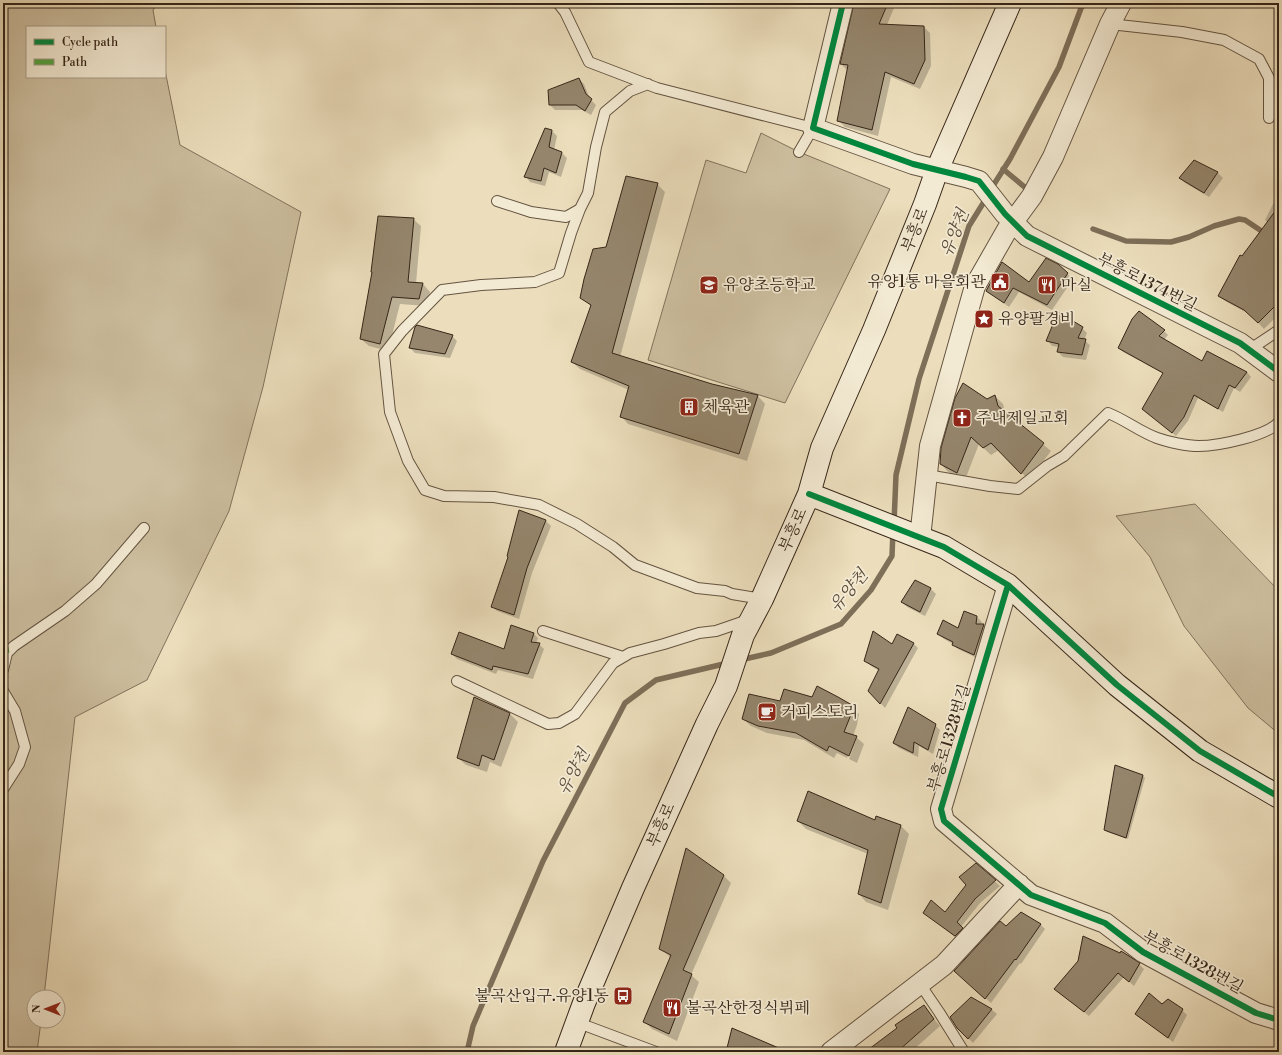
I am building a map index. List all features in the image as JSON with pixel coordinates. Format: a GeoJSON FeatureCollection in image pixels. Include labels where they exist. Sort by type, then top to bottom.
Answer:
{"type":"FeatureCollection","features":[{"type":"Feature","properties":{"kind":"main road","name":"부흥로"},"geometry":{"type":"LineString","coordinates":[[566,1052],[576,1022],[633,888],[707,724],[726,686],[747,627],[762,599],[809,494],[822,448],[874,330],[925,204],[937,170],[1010,3]]}},
{"type":"Feature","properties":{"kind":"main road"},"geometry":{"type":"LineString","coordinates":[[809,494],[944,547],[1008,585],[1117,685],[1200,751],[1279,797]]}},
{"type":"Feature","properties":{"kind":"street"},"geometry":{"type":"LineString","coordinates":[[843,3],[813,128],[913,164],[937,170]]}},
{"type":"Feature","properties":{"kind":"street"},"geometry":{"type":"LineString","coordinates":[[914,535],[927,475],[930,446],[975,286],[1007,230],[1009,218],[1032,196],[1053,157],[1110,24],[1121,3]]}},
{"type":"Feature","properties":{"kind":"street","name":"부흥로1374번길"},"geometry":{"type":"LineString","coordinates":[[937,170],[966,177],[979,182],[1009,218],[1027,236],[1240,343],[1279,372]]}},
{"type":"Feature","properties":{"kind":"street","name":"부흥로1328번길"},"geometry":{"type":"LineString","coordinates":[[1008,585],[941,809],[944,821],[1031,895],[1104,923],[1143,952],[1256,1013],[1279,1020]]}},
{"type":"Feature","properties":{"kind":"street"},"geometry":{"type":"LineString","coordinates":[[831,1052],[944,965],[1019,884]]}},
{"type":"Feature","properties":{"kind":"lane"},"geometry":{"type":"LineString","coordinates":[[558,3],[565,12],[589,62],[657,88],[813,128],[800,152]]}},
{"type":"Feature","properties":{"kind":"lane"},"geometry":{"type":"LineString","coordinates":[[1110,24],[1182,32],[1224,40],[1259,59],[1269,78],[1269,118]]}},
{"type":"Feature","properties":{"kind":"lane"},"geometry":{"type":"LineString","coordinates":[[648,84],[630,90],[605,112],[596,147],[588,193],[580,209],[559,273],[535,282],[481,285],[442,290],[402,331],[384,354],[390,412],[408,461],[426,490],[444,496],[494,497],[538,505],[577,524],[613,547],[635,565],[697,588],[725,591],[732,594],[762,599]]}},
{"type":"Feature","properties":{"kind":"lane"},"geometry":{"type":"LineString","coordinates":[[496,201],[531,212],[566,217],[580,209]]}},
{"type":"Feature","properties":{"kind":"lane"},"geometry":{"type":"LineString","coordinates":[[1249,350],[1279,330]]}},
{"type":"Feature","properties":{"kind":"lane"},"geometry":{"type":"LineString","coordinates":[[927,475],[990,486],[1018,489],[1047,466],[1064,456],[1108,413],[1156,438],[1198,446],[1219,444],[1260,434],[1275,426],[1279,422]]}},
{"type":"Feature","properties":{"kind":"lane"},"geometry":{"type":"LineString","coordinates":[[3,670],[7,653],[14,646],[65,611],[96,584],[144,528]]}},
{"type":"Feature","properties":{"kind":"lane"},"geometry":{"type":"LineString","coordinates":[[457,681],[548,724],[559,723],[575,714],[613,663],[630,652],[664,644],[699,633],[747,627]]}},
{"type":"Feature","properties":{"kind":"lane"},"geometry":{"type":"LineString","coordinates":[[543,631],[623,657]]}},
{"type":"Feature","properties":{"kind":"lane"},"geometry":{"type":"LineString","coordinates":[[3,691],[15,711],[25,747],[19,764],[3,789]]}},
{"type":"Feature","properties":{"kind":"lane"},"geometry":{"type":"LineString","coordinates":[[920,984],[964,1052]]}},
{"type":"Feature","properties":{"kind":"lane"},"geometry":{"type":"LineString","coordinates":[[576,1022],[656,1052]]}},
{"type":"Feature","properties":{"kind":"shaded area"},"geometry":{"type":"Polygon","coordinates":[[[3,3],[158,3],[153,10],[156,26],[26,26],[26,78],[166,78],[166,75],[180,145],[301,212],[263,387],[229,511],[147,680],[75,717],[45,989],[26,989],[26,1029],[40,1029],[37,1052],[3,1052],[3,3]]]}},
{"type":"Feature","properties":{"kind":"shaded area"},"geometry":{"type":"Polygon","coordinates":[[[761,133],[799,152],[890,189],[785,403],[648,360],[706,160],[746,173],[761,133]]]}},
{"type":"Feature","properties":{"kind":"shaded area"},"geometry":{"type":"Polygon","coordinates":[[[1195,504],[1279,591],[1279,734],[1248,708],[1184,626],[1150,557],[1116,516],[1195,504]]]}},
{"type":"Feature","properties":{"kind":"building"},"geometry":{"type":"Polygon","coordinates":[[[854,3],[888,3],[879,24],[924,26],[925,60],[914,84],[885,72],[872,130],[837,121],[848,65],[840,64],[854,3]]]}},
{"type":"Feature","properties":{"kind":"building"},"geometry":{"type":"Polygon","coordinates":[[[579,78],[586,94],[592,99],[585,111],[576,105],[549,105],[548,90],[579,78]]]}},
{"type":"Feature","properties":{"kind":"building"},"geometry":{"type":"Polygon","coordinates":[[[545,128],[552,130],[549,147],[562,152],[556,173],[544,168],[541,181],[524,177],[545,128]]]}},
{"type":"Feature","properties":{"kind":"building"},"geometry":{"type":"Polygon","coordinates":[[[1194,160],[1218,172],[1204,193],[1179,178],[1194,160]]]}},
{"type":"Feature","properties":{"kind":"building"},"geometry":{"type":"Polygon","coordinates":[[[626,176],[658,183],[612,353],[712,384],[758,395],[739,454],[620,417],[629,386],[571,362],[591,305],[580,298],[584,279],[593,249],[606,247],[626,176]]]}},
{"type":"Feature","properties":{"kind":"building"},"geometry":{"type":"Polygon","coordinates":[[[1279,206],[1279,302],[1258,323],[1244,310],[1218,296],[1240,255],[1242,256],[1279,206]]]}},
{"type":"Feature","properties":{"kind":"building"},"geometry":{"type":"Polygon","coordinates":[[[378,216],[414,218],[408,282],[423,283],[419,299],[392,297],[380,344],[360,339],[372,272],[378,216]]]}},
{"type":"Feature","properties":{"kind":"building"},"geometry":{"type":"Polygon","coordinates":[[[1046,258],[1058,264],[1068,273],[1047,305],[1013,288],[1004,303],[986,291],[1002,262],[1029,282],[1046,258]]]}},
{"type":"Feature","properties":{"kind":"building"},"geometry":{"type":"Polygon","coordinates":[[[1139,311],[1165,330],[1159,336],[1202,361],[1207,351],[1247,372],[1235,388],[1229,385],[1218,409],[1194,395],[1184,417],[1172,433],[1142,409],[1163,373],[1118,348],[1132,319],[1139,311]]]}},
{"type":"Feature","properties":{"kind":"building"},"geometry":{"type":"Polygon","coordinates":[[[1058,312],[1083,327],[1078,338],[1086,339],[1082,355],[1057,352],[1059,344],[1046,341],[1058,312]]]}},
{"type":"Feature","properties":{"kind":"building"},"geometry":{"type":"Polygon","coordinates":[[[417,325],[453,335],[445,354],[409,348],[415,327],[417,325]]]}},
{"type":"Feature","properties":{"kind":"building"},"geometry":{"type":"Polygon","coordinates":[[[963,383],[987,399],[995,395],[998,406],[1044,443],[1021,474],[991,443],[983,448],[971,437],[957,473],[940,464],[941,448],[955,398],[963,383]]]}},
{"type":"Feature","properties":{"kind":"building"},"geometry":{"type":"Polygon","coordinates":[[[519,510],[546,520],[527,568],[514,615],[491,607],[508,557],[507,556],[519,510]]]}},
{"type":"Feature","properties":{"kind":"building"},"geometry":{"type":"Polygon","coordinates":[[[915,580],[931,588],[920,612],[901,602],[915,580]]]}},
{"type":"Feature","properties":{"kind":"building"},"geometry":{"type":"Polygon","coordinates":[[[964,611],[977,616],[976,624],[984,624],[974,655],[952,645],[953,642],[937,634],[943,620],[958,628],[964,611]]]}},
{"type":"Feature","properties":{"kind":"building"},"geometry":{"type":"Polygon","coordinates":[[[511,625],[534,633],[531,642],[540,643],[528,674],[493,666],[492,670],[451,654],[459,632],[504,649],[511,625]]]}},
{"type":"Feature","properties":{"kind":"building"},"geometry":{"type":"Polygon","coordinates":[[[873,631],[892,644],[897,634],[914,643],[880,704],[868,691],[879,669],[864,661],[873,631]]]}},
{"type":"Feature","properties":{"kind":"building"},"geometry":{"type":"Polygon","coordinates":[[[817,686],[852,705],[850,717],[844,732],[857,736],[849,756],[829,746],[827,751],[796,733],[758,726],[742,719],[749,694],[780,701],[784,689],[812,697],[817,686]]]}},
{"type":"Feature","properties":{"kind":"building"},"geometry":{"type":"Polygon","coordinates":[[[474,697],[510,713],[494,760],[482,755],[479,766],[457,758],[474,697]]]}},
{"type":"Feature","properties":{"kind":"building"},"geometry":{"type":"Polygon","coordinates":[[[908,707],[936,724],[928,750],[914,742],[913,753],[893,743],[908,707]]]}},
{"type":"Feature","properties":{"kind":"building"},"geometry":{"type":"Polygon","coordinates":[[[1115,765],[1143,775],[1126,838],[1104,830],[1115,765]]]}},
{"type":"Feature","properties":{"kind":"building"},"geometry":{"type":"Polygon","coordinates":[[[808,791],[875,820],[876,816],[901,825],[881,903],[858,894],[868,850],[797,821],[808,791]]]}},
{"type":"Feature","properties":{"kind":"building"},"geometry":{"type":"Polygon","coordinates":[[[686,848],[724,875],[683,970],[692,974],[669,1034],[643,1022],[671,955],[659,949],[686,848]]]}},
{"type":"Feature","properties":{"kind":"building"},"geometry":{"type":"Polygon","coordinates":[[[976,863],[996,880],[975,899],[957,922],[963,928],[955,936],[923,913],[931,900],[945,912],[966,885],[959,877],[976,863]]]}},
{"type":"Feature","properties":{"kind":"building"},"geometry":{"type":"Polygon","coordinates":[[[1021,912],[1041,924],[1016,960],[1015,959],[985,999],[954,971],[1000,921],[1006,926],[1021,912]]]}},
{"type":"Feature","properties":{"kind":"building"},"geometry":{"type":"Polygon","coordinates":[[[1083,936],[1120,953],[1121,951],[1140,963],[1129,982],[1118,973],[1084,1012],[1054,989],[1078,961],[1083,936]]]}},
{"type":"Feature","properties":{"kind":"building"},"geometry":{"type":"Polygon","coordinates":[[[1149,993],[1162,1004],[1168,999],[1183,1009],[1168,1038],[1135,1014],[1149,993]]]}},
{"type":"Feature","properties":{"kind":"building"},"geometry":{"type":"Polygon","coordinates":[[[971,997],[992,1009],[968,1039],[957,1028],[950,1017],[971,997]]]}},
{"type":"Feature","properties":{"kind":"building"},"geometry":{"type":"Polygon","coordinates":[[[924,1005],[934,1019],[897,1052],[865,1052],[897,1028],[895,1025],[924,1005]]]}},
{"type":"Feature","properties":{"kind":"building"},"geometry":{"type":"Polygon","coordinates":[[[732,1028],[788,1052],[726,1052],[732,1028]]]}},
{"type":"Feature","properties":{"kind":"waterway","name":"유양천"},"geometry":{"type":"LineString","coordinates":[[991,189],[1010,159],[1059,67],[1083,3]]}},
{"type":"Feature","properties":{"kind":"waterway"},"geometry":{"type":"LineString","coordinates":[[1003,169],[1027,189]]}},
{"type":"Feature","properties":{"kind":"waterway","name":"유양천"},"geometry":{"type":"LineString","coordinates":[[894,523],[896,475],[919,379],[969,226],[987,197]]}},
{"type":"Feature","properties":{"kind":"waterway"},"geometry":{"type":"LineString","coordinates":[[1093,229],[1126,241],[1171,242],[1189,237],[1214,226],[1239,219],[1245,220],[1266,234]]}},
{"type":"Feature","properties":{"kind":"waterway","name":"유양천"},"geometry":{"type":"LineString","coordinates":[[740,660],[771,653],[841,624],[871,590],[892,556],[893,531]]}},
{"type":"Feature","properties":{"kind":"waterway","name":"유양천"},"geometry":{"type":"LineString","coordinates":[[467,1052],[473,1026],[543,861],[625,703],[656,680],[728,663]]}},
{"type":"Feature","properties":{"kind":"marked path"},"geometry":{"type":"LineString","coordinates":[[3,632],[7,653]]}},
{"type":"Feature","properties":{"kind":"cycle path"},"geometry":{"type":"LineString","coordinates":[[843,3],[813,128],[913,164],[979,181],[1005,214],[1027,236],[1240,343],[1279,372]]}},
{"type":"Feature","properties":{"kind":"cycle path"},"geometry":{"type":"LineString","coordinates":[[809,494],[944,547],[1008,585],[1117,685],[1200,751],[1279,797]]}},
{"type":"Feature","properties":{"kind":"cycle path"},"geometry":{"type":"LineString","coordinates":[[1008,585],[941,809],[944,821],[1031,895],[1105,923],[1143,952],[1256,1013],[1279,1020]]}},
{"type":"Feature","properties":{"kind":"place","name":"유양1통 마을회관"},"geometry":{"type":"Point","coordinates":[1000,282]}},
{"type":"Feature","properties":{"kind":"place","name":"유양초등학교"},"geometry":{"type":"Point","coordinates":[709,285]}},
{"type":"Feature","properties":{"kind":"place","name":"마실"},"geometry":{"type":"Point","coordinates":[1047,285]}},
{"type":"Feature","properties":{"kind":"place","name":"유양팔경비"},"geometry":{"type":"Point","coordinates":[984,319]}},
{"type":"Feature","properties":{"kind":"place","name":"체육관"},"geometry":{"type":"Point","coordinates":[689,407]}},
{"type":"Feature","properties":{"kind":"place","name":"주내제일교회"},"geometry":{"type":"Point","coordinates":[962,418]}},
{"type":"Feature","properties":{"kind":"place","name":"커피스토리"},"geometry":{"type":"Point","coordinates":[767,712]}},
{"type":"Feature","properties":{"kind":"place","name":"불곡산입구.유양1동"},"geometry":{"type":"Point","coordinates":[623,996]}},
{"type":"Feature","properties":{"kind":"place","name":"불곡산한정식뷔페"},"geometry":{"type":"Point","coordinates":[672,1008]}}]}
